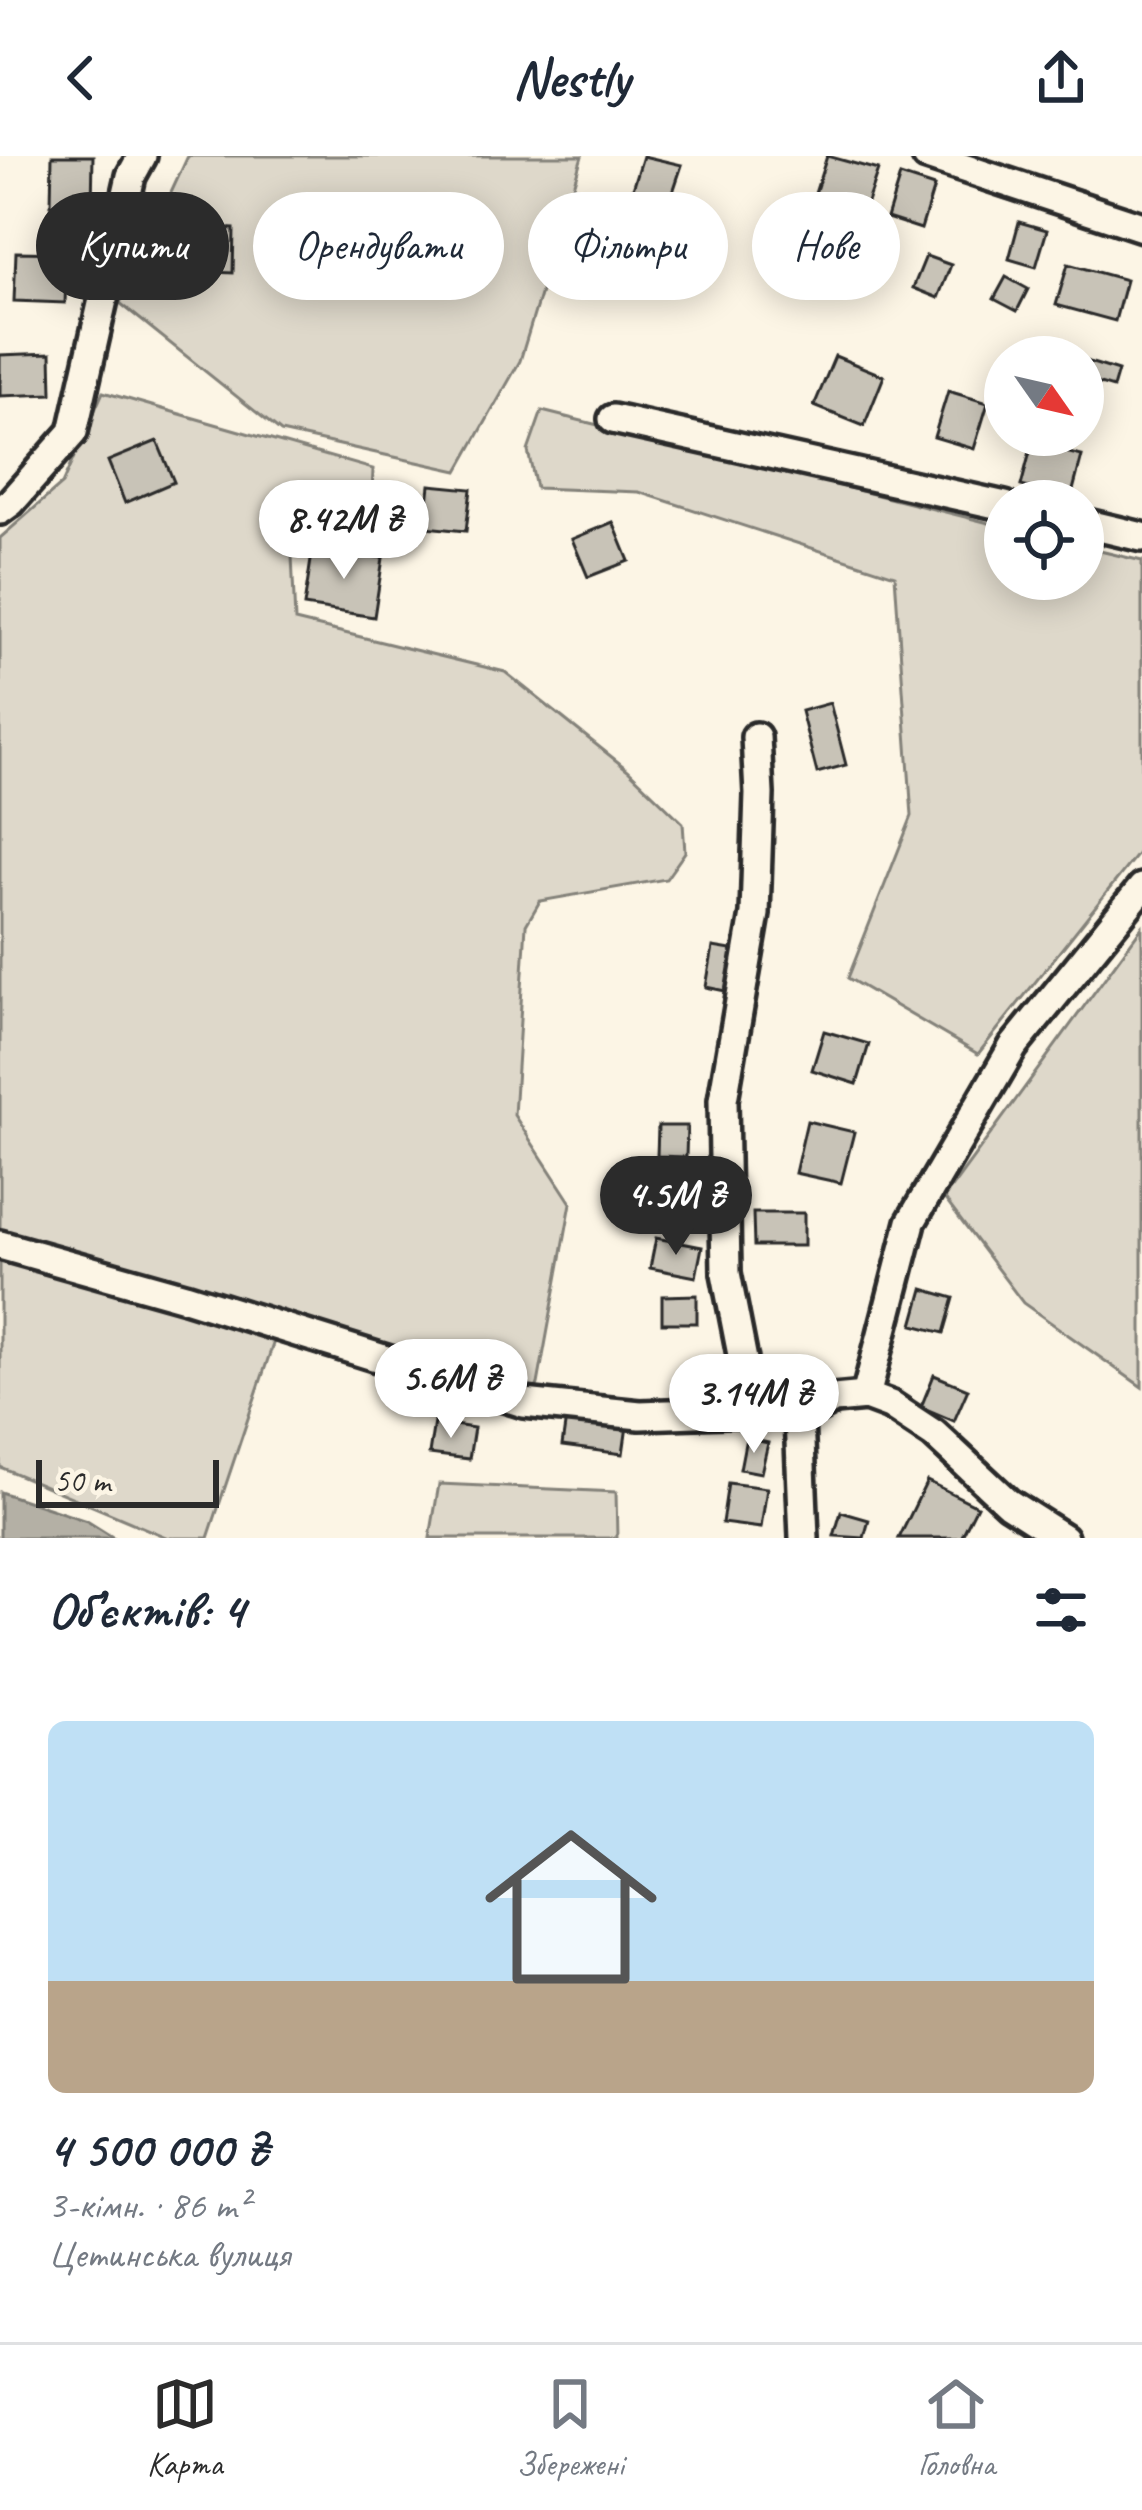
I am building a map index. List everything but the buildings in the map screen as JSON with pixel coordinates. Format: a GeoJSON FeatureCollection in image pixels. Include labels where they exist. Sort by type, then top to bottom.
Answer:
{"type":"FeatureCollection","features":[{"type":"Feature","properties":{"kind":"street"},"geometry":{"type":"LineString","coordinates":[[0,510],[73,432],[131,176],[142,156]]}},
{"type":"Feature","properties":{"kind":"street"},"geometry":{"type":"LineString","coordinates":[[927,156],[1142,226]]}},
{"type":"Feature","properties":{"kind":"street"},"geometry":{"type":"LineString","coordinates":[[613,419],[984,501]]}},
{"type":"Feature","properties":{"kind":"street"},"geometry":{"type":"LineString","coordinates":[[1104,529],[1142,537]]}},
{"type":"Feature","properties":{"kind":"street"},"geometry":{"type":"LineString","coordinates":[[753,1411],[726,1273],[723,1100],[755,914],[756,737]]}},
{"type":"Feature","properties":{"kind":"street"},"geometry":{"type":"LineString","coordinates":[[866,1396],[910,1222],[1013,1048],[1142,888]]}},
{"type":"Feature","properties":{"kind":"street"},"geometry":{"type":"LineString","coordinates":[[0,1245],[185,1297],[524,1403],[640,1415],[753,1411],[799,1418],[834,1399],[866,1396],[890,1405],[934,1434],[1008,1503],[1063,1538]]}},
{"type":"Feature","properties":{"kind":"street"},"geometry":{"type":"LineString","coordinates":[[799,1418],[804,1538]]}},
{"type":"Feature","properties":{"kind":"shaded area"},"geometry":{"type":"Polygon","coordinates":[[[188,156],[582,156],[571,192],[528,192],[528,300],[538,300],[520,361],[458,471],[281,432],[120,303],[229,300],[229,192],[171,192],[188,156]]]}},
{"type":"Feature","properties":{"kind":"shaded area"},"geometry":{"type":"Polygon","coordinates":[[[103,392],[373,469],[371,522],[292,556],[295,621],[505,672],[628,770],[683,823],[685,852],[666,879],[540,901],[526,925],[514,1115],[571,1203],[532,1397],[281,1320],[208,1538],[168,1538],[0,1467],[0,538],[62,484],[103,392]]]}},
{"type":"Feature","properties":{"kind":"shaded area"},"geometry":{"type":"Polygon","coordinates":[[[542,411],[984,522],[984,600],[1104,600],[1104,552],[1142,561],[1142,848],[978,1054],[848,978],[912,816],[895,575],[639,492],[536,488],[528,451],[542,411]]]}},
{"type":"Feature","properties":{"kind":"shaded area"},"geometry":{"type":"Polygon","coordinates":[[[1142,927],[1142,1387],[1023,1303],[944,1198],[1142,927]]]}},
{"type":"Feature","properties":{"kind":"shaded area"},"geometry":{"type":"Polygon","coordinates":[[[439,1484],[616,1492],[617,1538],[430,1538],[439,1484]]]}},
{"type":"Feature","properties":{"kind":"shaded area"},"geometry":{"type":"Polygon","coordinates":[[[0,1492],[87,1521],[114,1538],[0,1538],[0,1492]]]}}]}
